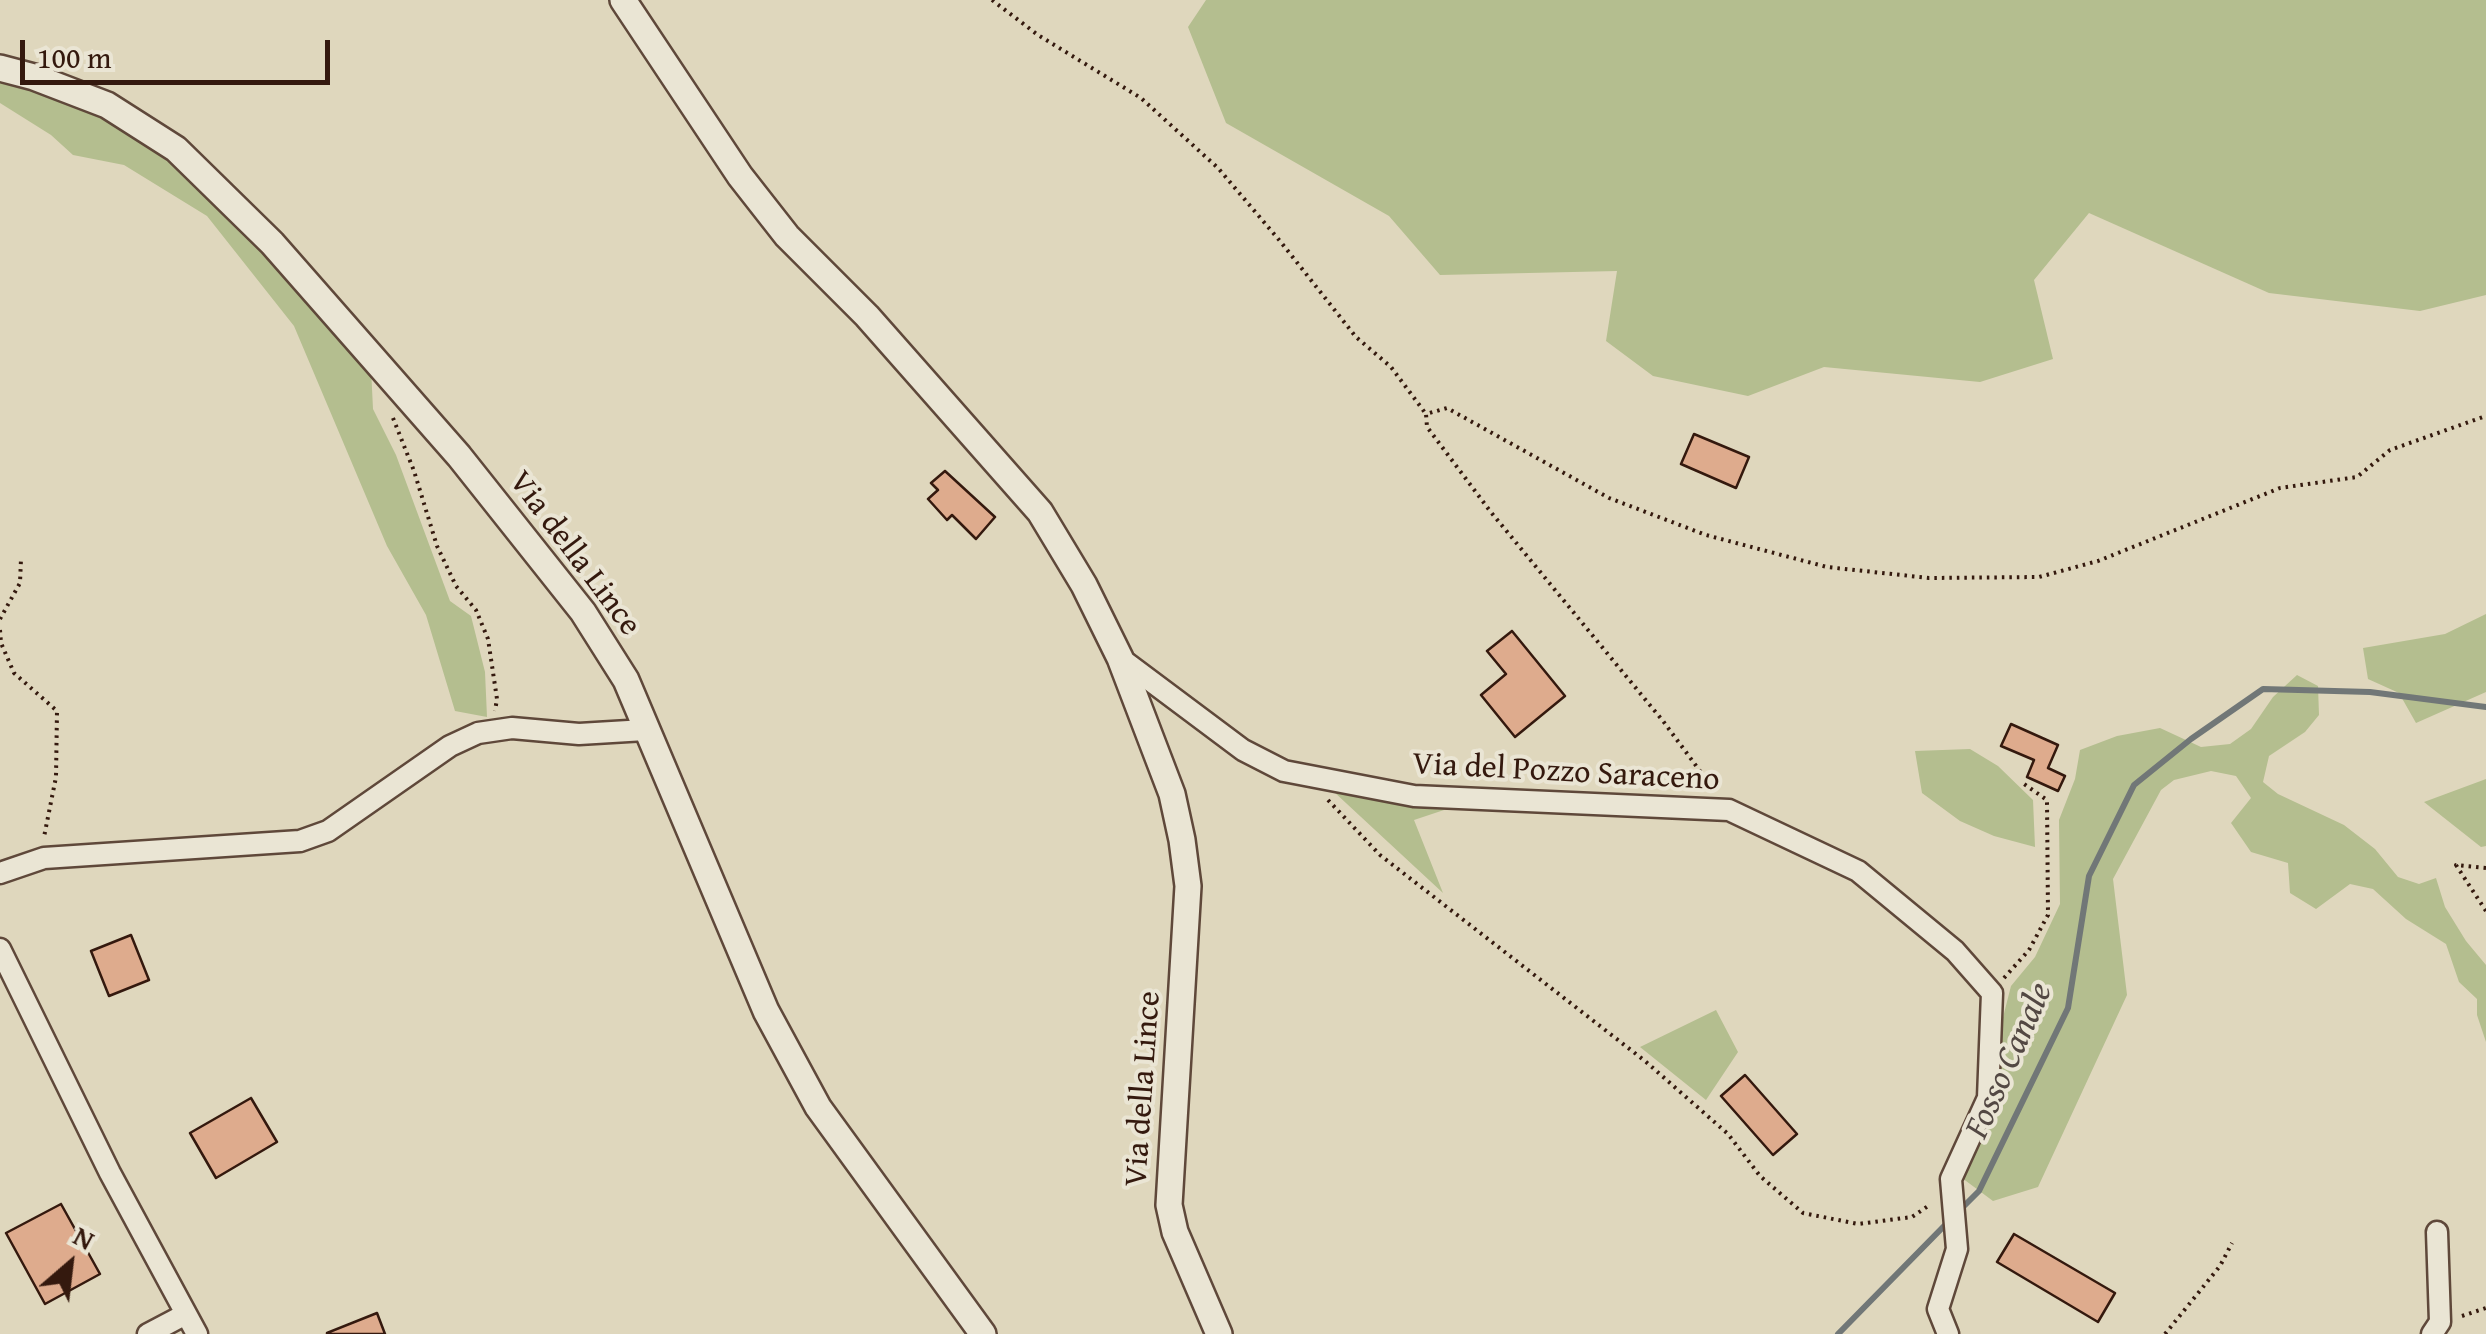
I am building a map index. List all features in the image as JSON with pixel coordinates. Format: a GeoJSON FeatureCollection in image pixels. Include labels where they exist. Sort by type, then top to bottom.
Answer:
{"type":"FeatureCollection","features":[{"type":"Feature","properties":{"kind":"street","name":"Via della Lince"},"geometry":{"type":"LineString","coordinates":[[624,0],[740,176],[787,236],[867,316],[1040,512],[1084,585],[1120,658],[1172,794],[1182,840],[1188,886],[1169,1204],[1175,1232],[1219,1334]]}},
{"type":"Feature","properties":{"kind":"street","name":"Via della Lince"},"geometry":{"type":"LineString","coordinates":[[0,68],[107,106],[176,149],[272,243],[459,456],[583,612],[626,680],[766,1011],[818,1107],[983,1334]]}},
{"type":"Feature","properties":{"kind":"street","name":"Via del Pozzo Saraceno"},"geometry":{"type":"LineString","coordinates":[[1120,658],[1242,750],[1298,774],[1414,796],[1729,810],[1858,871],[1955,951],[1992,993]]}},
{"type":"Feature","properties":{"kind":"street"},"geometry":{"type":"LineString","coordinates":[[0,873],[44,858],[300,841],[328,832],[450,746],[478,732],[512,728],[579,734],[646,730]]}},
{"type":"Feature","properties":{"kind":"street"},"geometry":{"type":"LineString","coordinates":[[0,949],[110,1173],[197,1334]]}},
{"type":"Feature","properties":{"kind":"street"},"geometry":{"type":"LineString","coordinates":[[1948,1334],[1938,1309],[1956,1249],[1951,1180],[1988,1098],[1992,993]]}},
{"type":"Feature","properties":{"kind":"street"},"geometry":{"type":"LineString","coordinates":[[2436,1232],[2436,1328]]}},
{"type":"Feature","properties":{"kind":"street"},"geometry":{"type":"LineString","coordinates":[[148,1334],[186,1314]]}},
{"type":"Feature","properties":{"kind":"path"},"geometry":{"type":"LineString","coordinates":[[992,0],[1038,35],[1141,98],[1218,168],[1356,337],[1391,367],[1426,414],[1427,427],[1490,511],[1663,721],[1729,810]]}},
{"type":"Feature","properties":{"kind":"path"},"geometry":{"type":"LineString","coordinates":[[1426,414],[1447,408],[1625,504],[1706,535],[1827,567],[1928,578],[2039,577],[2098,561],[2280,488],[2357,476],[2390,450],[2486,416]]}},
{"type":"Feature","properties":{"kind":"path"},"geometry":{"type":"LineString","coordinates":[[390,409],[437,546],[456,586],[476,610],[488,639],[498,699],[492,731]]}},
{"type":"Feature","properties":{"kind":"path"},"geometry":{"type":"LineString","coordinates":[[0,619],[20,583],[21,560]]}},
{"type":"Feature","properties":{"kind":"path"},"geometry":{"type":"LineString","coordinates":[[0,630],[14,673],[57,711],[56,777],[47,816],[44,858]]}},
{"type":"Feature","properties":{"kind":"path"},"geometry":{"type":"LineString","coordinates":[[1298,774],[1334,805],[1380,855],[1645,1060],[1728,1134],[1760,1176],[1803,1213],[1858,1224],[1912,1218],[1952,1191]]}},
{"type":"Feature","properties":{"kind":"path"},"geometry":{"type":"LineString","coordinates":[[1992,993],[2028,950],[2048,915],[2046,800],[2024,784]]}},
{"type":"Feature","properties":{"kind":"path"},"geometry":{"type":"LineString","coordinates":[[2486,868],[2456,865],[2486,912]]}},
{"type":"Feature","properties":{"kind":"path"},"geometry":{"type":"LineString","coordinates":[[2165,1334],[2220,1266],[2232,1243]]}},
{"type":"Feature","properties":{"kind":"path"},"geometry":{"type":"LineString","coordinates":[[2436,1328],[2486,1308]]}},
{"type":"Feature","properties":{"kind":"green space"},"geometry":{"type":"Polygon","coordinates":[[[1206,0],[2486,0],[2486,295],[2420,311],[2269,293],[2089,213],[2034,280],[2053,359],[1980,382],[1824,367],[1748,396],[1653,376],[1606,341],[1617,271],[1440,275],[1389,216],[1226,123],[1188,27],[1206,0]]]}},
{"type":"Feature","properties":{"kind":"green space"},"geometry":{"type":"Polygon","coordinates":[[[0,80],[69,100],[165,154],[237,219],[371,368],[373,409],[396,455],[450,601],[471,616],[485,672],[487,717],[455,711],[426,615],[387,546],[294,326],[207,216],[124,165],[73,155],[51,135],[0,103],[0,80]]]}},
{"type":"Feature","properties":{"kind":"green space"},"geometry":{"type":"Polygon","coordinates":[[[2486,614],[2486,692],[2416,723],[2399,693],[2368,679],[2363,648],[2445,634],[2486,614]]]}},
{"type":"Feature","properties":{"kind":"green space"},"geometry":{"type":"Polygon","coordinates":[[[2297,675],[2318,686],[2319,715],[2305,732],[2269,756],[2263,782],[2278,794],[2344,825],[2375,849],[2398,877],[2419,884],[2436,878],[2445,907],[2486,965],[2486,1042],[2477,1015],[2477,999],[2459,982],[2446,944],[2406,919],[2373,889],[2350,884],[2316,909],[2290,893],[2288,863],[2251,852],[2231,823],[2251,798],[2236,776],[2211,771],[2174,780],[2161,790],[2113,879],[2127,995],[2038,1187],[1993,1201],[1962,1178],[2011,986],[2035,957],[2060,904],[2059,820],[2075,779],[2080,750],[2117,736],[2160,728],[2201,747],[2230,744],[2251,729],[2273,697],[2297,675]]]}},
{"type":"Feature","properties":{"kind":"green space"},"geometry":{"type":"Polygon","coordinates":[[[1970,749],[1998,766],[2033,800],[2035,847],[1994,836],[1960,821],[1922,793],[1915,751],[1970,749]]]}},
{"type":"Feature","properties":{"kind":"green space"},"geometry":{"type":"Polygon","coordinates":[[[2486,779],[2486,846],[2481,847],[2424,802],[2486,779]]]}},
{"type":"Feature","properties":{"kind":"green space"},"geometry":{"type":"Polygon","coordinates":[[[1333,791],[1447,809],[1414,820],[1443,893],[1333,791]]]}},
{"type":"Feature","properties":{"kind":"green space"},"geometry":{"type":"Polygon","coordinates":[[[1716,1010],[1738,1052],[1706,1100],[1640,1047],[1716,1010]]]}},
{"type":"Feature","properties":{"kind":"building"},"geometry":{"type":"Polygon","coordinates":[[[1694,434],[1749,457],[1736,488],[1681,464],[1694,434]]]}},
{"type":"Feature","properties":{"kind":"building"},"geometry":{"type":"Polygon","coordinates":[[[945,471],[995,517],[976,539],[952,515],[947,520],[928,499],[938,490],[931,483],[945,471]]]}},
{"type":"Feature","properties":{"kind":"building"},"geometry":{"type":"Polygon","coordinates":[[[1512,631],[1565,696],[1515,737],[1481,695],[1506,674],[1487,651],[1512,631]]]}},
{"type":"Feature","properties":{"kind":"building"},"geometry":{"type":"Polygon","coordinates":[[[2011,724],[2058,745],[2048,768],[2065,776],[2058,791],[2027,777],[2034,760],[2001,746],[2011,724]]]}},
{"type":"Feature","properties":{"kind":"building"},"geometry":{"type":"Polygon","coordinates":[[[131,935],[149,980],[109,996],[91,951],[131,935]]]}},
{"type":"Feature","properties":{"kind":"building"},"geometry":{"type":"Polygon","coordinates":[[[1745,1075],[1797,1134],[1773,1155],[1721,1096],[1745,1075]]]}},
{"type":"Feature","properties":{"kind":"building"},"geometry":{"type":"Polygon","coordinates":[[[251,1098],[277,1142],[216,1178],[190,1133],[251,1098]]]}},
{"type":"Feature","properties":{"kind":"building"},"geometry":{"type":"Polygon","coordinates":[[[61,1204],[100,1274],[45,1304],[6,1233],[61,1204]]]}},
{"type":"Feature","properties":{"kind":"building"},"geometry":{"type":"Polygon","coordinates":[[[2014,1234],[2115,1293],[2098,1322],[1997,1262],[2014,1234]]]}},
{"type":"Feature","properties":{"kind":"building"},"geometry":{"type":"Polygon","coordinates":[[[377,1313],[385,1334],[327,1334],[327,1333],[377,1313]]]}},
{"type":"Feature","properties":{"kind":"waterway","name":"Fosso Canale"},"geometry":{"type":"LineString","coordinates":[[1958,1212],[1979,1191],[2068,1008],[2089,876],[2134,785],[2263,689],[2370,692],[2486,707]]}},
{"type":"Feature","properties":{"kind":"waterway","name":"Fosso Canale"},"geometry":{"type":"LineString","coordinates":[[1838,1334],[1949,1221]]}}]}
